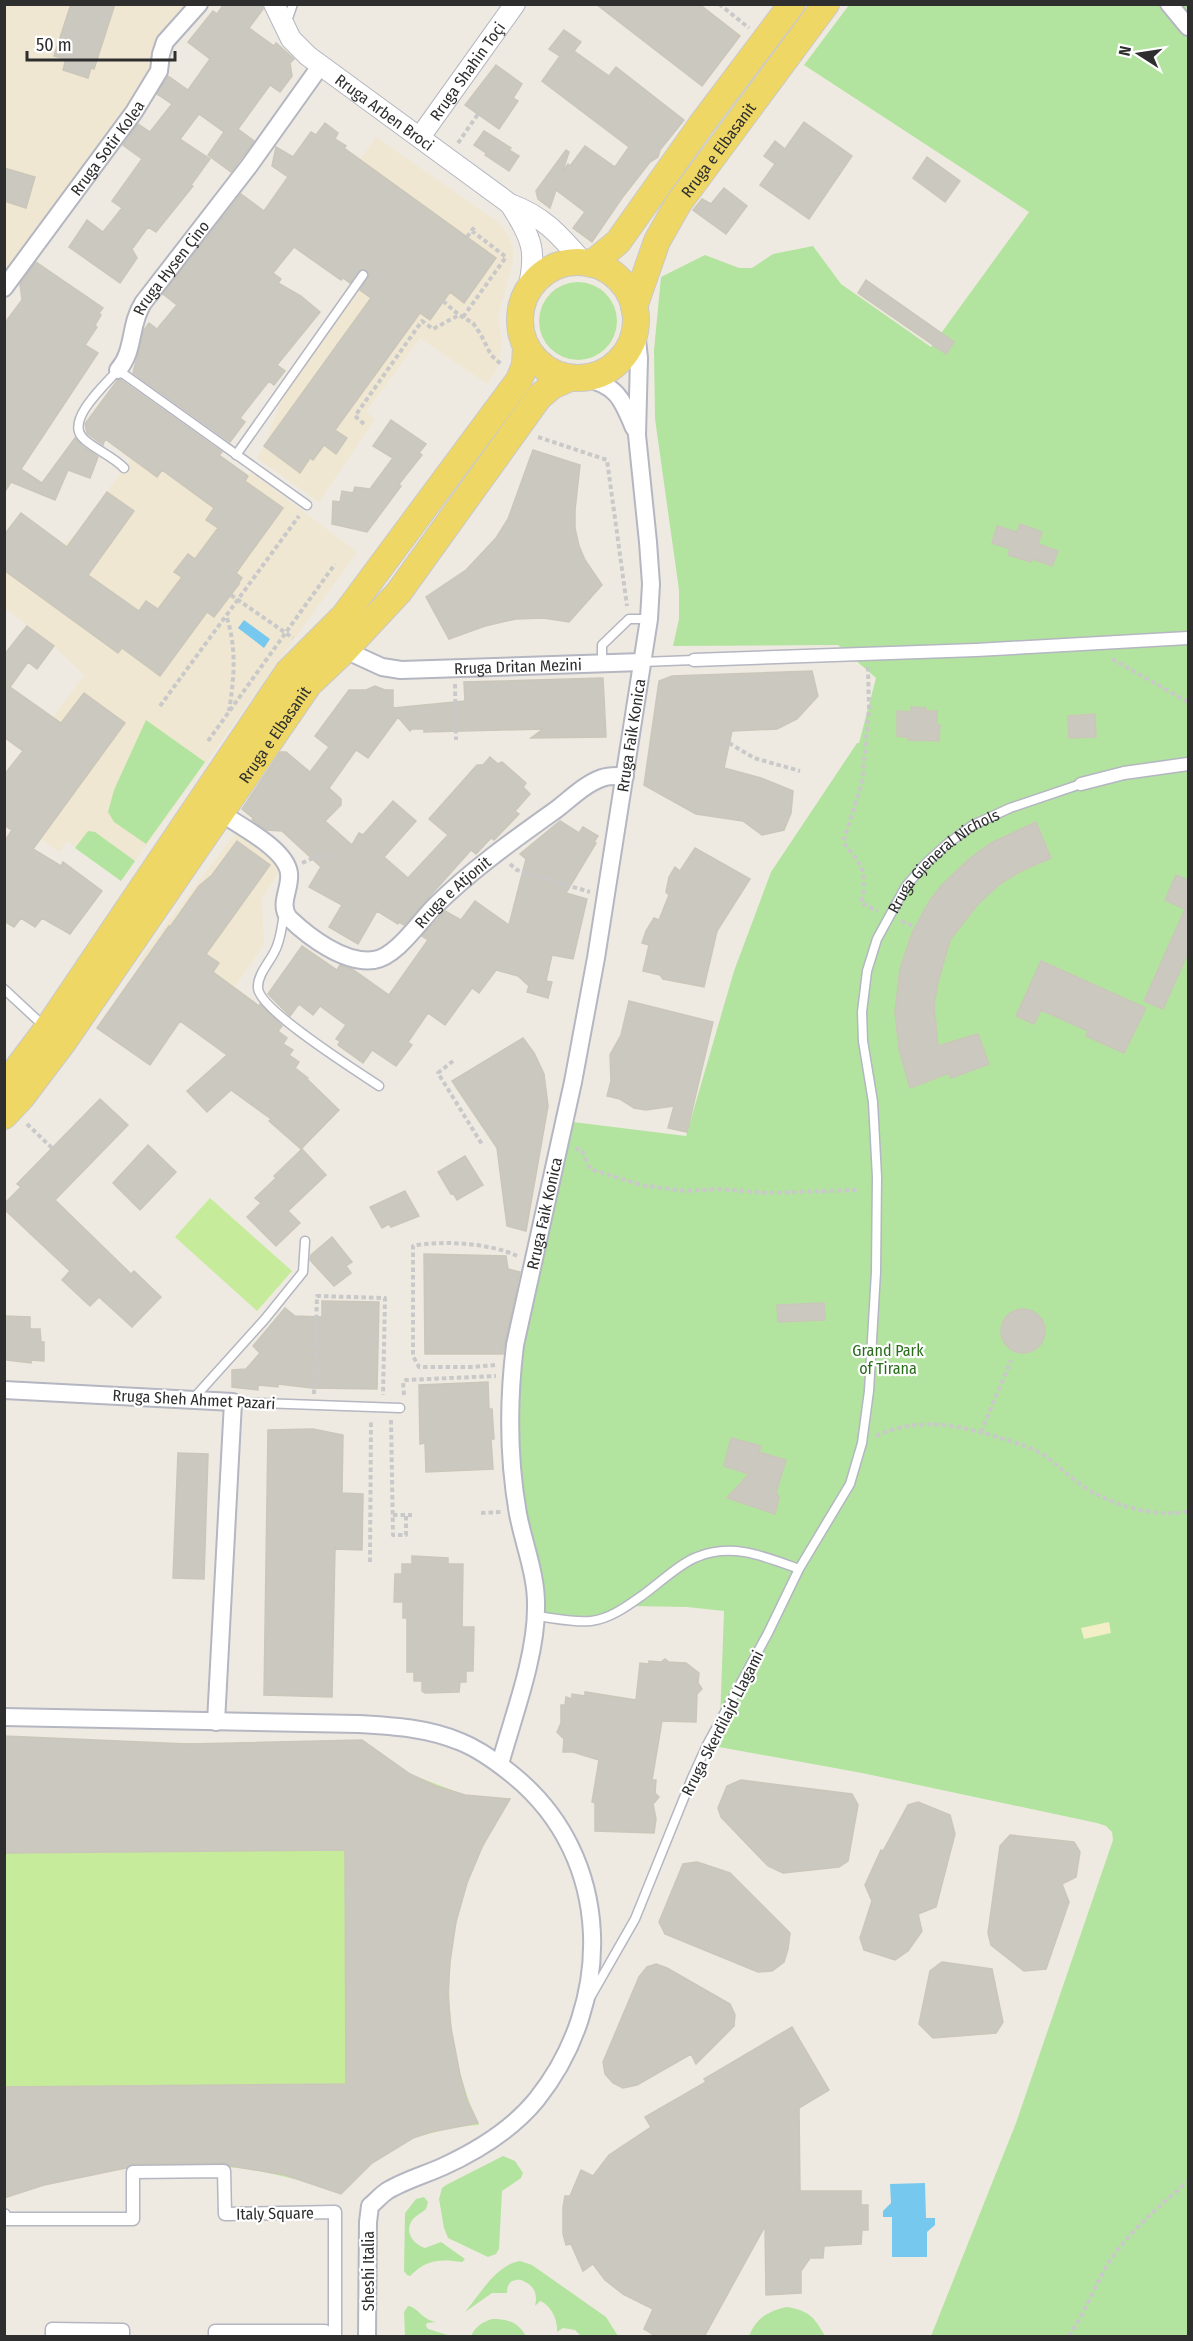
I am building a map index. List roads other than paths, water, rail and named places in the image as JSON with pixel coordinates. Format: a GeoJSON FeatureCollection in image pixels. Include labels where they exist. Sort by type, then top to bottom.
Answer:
{"type":"FeatureCollection","features":[{"type":"Feature","properties":{"kind":"main road","name":"Rruga e Elbasanit"},"geometry":{"type":"LineString","coordinates":[[587,263],[618,242],[701,125],[792,4]]}},
{"type":"Feature","properties":{"kind":"main road","name":"Rruga e Elbasanit"},"geometry":{"type":"LineString","coordinates":[[635,314],[657,241],[678,204],[826,4]]}},
{"type":"Feature","properties":{"kind":"main road"},"geometry":{"type":"LineString","coordinates":[[568,263],[587,263],[603,268],[623,284],[635,314],[634,335],[621,359],[597,375],[577,378],[544,368],[534,358],[526,347],[520,320],[527,293],[539,278],[555,267],[568,263]]}},
{"type":"Feature","properties":{"kind":"main road","name":"Rruga e Elbasanit"},"geometry":{"type":"LineString","coordinates":[[4,1116],[21,1098],[55,1035],[288,672],[308,649],[344,616],[519,380],[525,365],[526,347]]}},
{"type":"Feature","properties":{"kind":"main road","name":"Rruga e Elbasanit"},"geometry":{"type":"LineString","coordinates":[[4,1086],[55,1035],[221,813],[309,684],[345,650],[399,592],[539,397],[552,386],[577,378]]}},
{"type":"Feature","properties":{"kind":"street","name":"Rruga Sotir Kolea"},"geometry":{"type":"LineString","coordinates":[[4,288],[134,112],[159,71],[165,42],[199,4]]}},
{"type":"Feature","properties":{"kind":"street","name":"Rruga Arben Broci"},"geometry":{"type":"LineString","coordinates":[[274,4],[291,39],[308,56],[510,204],[528,210],[542,219],[587,263]]}},
{"type":"Feature","properties":{"kind":"street","name":"Rruga Shahin Toçi"},"geometry":{"type":"LineString","coordinates":[[420,137],[515,4]]}},
{"type":"Feature","properties":{"kind":"street"},"geometry":{"type":"LineString","coordinates":[[1169,4],[1188,27]]}},
{"type":"Feature","properties":{"kind":"street","name":"Rruga Hysen Çino"},"geometry":{"type":"LineString","coordinates":[[118,370],[128,354],[133,321],[143,303],[249,166],[321,65]]}},
{"type":"Feature","properties":{"kind":"street","name":"Rruga Arben Broci"},"geometry":{"type":"LineString","coordinates":[[510,204],[524,226],[532,246],[533,270],[527,293]]}},
{"type":"Feature","properties":{"kind":"street"},"geometry":{"type":"LineString","coordinates":[[635,314],[639,358],[637,435]]}},
{"type":"Feature","properties":{"kind":"street"},"geometry":{"type":"LineString","coordinates":[[577,378],[598,381],[620,397],[637,435]]}},
{"type":"Feature","properties":{"kind":"street","name":"Rruga Faik Konica"},"geometry":{"type":"LineString","coordinates":[[500,1764],[526,1671],[536,1616],[535,1588],[518,1512],[509,1437],[510,1388],[515,1345],[561,1142],[592,976],[649,619],[651,584],[637,435]]}},
{"type":"Feature","properties":{"kind":"street"},"geometry":{"type":"LineString","coordinates":[[694,660],[1188,638]]}},
{"type":"Feature","properties":{"kind":"street","name":"Rruga Dritan Mezini"},"geometry":{"type":"LineString","coordinates":[[345,650],[390,669],[455,669],[642,662]]}},
{"type":"Feature","properties":{"kind":"street","name":"Rruga Gjeneral Nichols"},"geometry":{"type":"LineString","coordinates":[[1081,784],[1124,773],[1188,764]]}},
{"type":"Feature","properties":{"kind":"street","name":"Rruga e Atjonit"},"geometry":{"type":"LineString","coordinates":[[285,911],[289,918],[302,929],[339,953],[361,960],[380,959],[390,953],[434,907],[461,883],[571,798],[601,778],[625,776]]}},
{"type":"Feature","properties":{"kind":"street"},"geometry":{"type":"LineString","coordinates":[[221,813],[279,855],[288,869],[285,911]]}},
{"type":"Feature","properties":{"kind":"street","name":"Rruga Sheh Ahmet Pazari"},"geometry":{"type":"LineString","coordinates":[[4,1390],[233,1402]]}},
{"type":"Feature","properties":{"kind":"street"},"geometry":{"type":"LineString","coordinates":[[216,1722],[233,1402]]}},
{"type":"Feature","properties":{"kind":"street"},"geometry":{"type":"LineString","coordinates":[[4,1718],[359,1724],[409,1727],[433,1732],[463,1743],[500,1764],[522,1783],[547,1808],[568,1841],[581,1870],[590,1918],[592,1960],[586,2004]]}},
{"type":"Feature","properties":{"kind":"street","name":"Sheshi Italia"},"geometry":{"type":"LineString","coordinates":[[367,2337],[370,2206],[388,2191],[477,2150],[508,2127],[535,2101],[558,2070],[586,2004]]}},
{"type":"Feature","properties":{"kind":"street","name":"Italy Square"},"geometry":{"type":"LineString","coordinates":[[4,2215],[6,2219],[133,2219],[133,2172],[224,2171],[225,2214],[335,2212],[335,2337]]}},
{"type":"Feature","properties":{"kind":"street"},"geometry":{"type":"LineString","coordinates":[[52,2337],[52,2330],[123,2330],[123,2337]]}},
{"type":"Feature","properties":{"kind":"street"},"geometry":{"type":"LineString","coordinates":[[215,2337],[215,2331],[325,2331],[325,2337]]}},
{"type":"Feature","properties":{"kind":"lane"},"geometry":{"type":"LineString","coordinates":[[284,27],[293,4]]}},
{"type":"Feature","properties":{"kind":"lane"},"geometry":{"type":"LineString","coordinates":[[236,455],[363,275]]}},
{"type":"Feature","properties":{"kind":"lane"},"geometry":{"type":"LineString","coordinates":[[118,370],[306,505]]}},
{"type":"Feature","properties":{"kind":"lane","name":"Rruga Hysen Çino"},"geometry":{"type":"LineString","coordinates":[[118,370],[91,400],[80,418],[79,429],[83,438],[124,468]]}},
{"type":"Feature","properties":{"kind":"lane"},"geometry":{"type":"LineString","coordinates":[[602,663],[602,645],[629,619],[649,619]]}},
{"type":"Feature","properties":{"kind":"lane","name":"Rruga Dritan Mezini"},"geometry":{"type":"LineString","coordinates":[[642,662],[694,660]]}},
{"type":"Feature","properties":{"kind":"lane","name":"Rruga Gjeneral Nichols"},"geometry":{"type":"LineString","coordinates":[[862,1443],[869,1391],[876,1272],[878,1177],[873,1102],[863,1041],[863,992],[869,962],[877,939],[900,896],[935,853],[964,831],[1010,807],[1081,784]]}},
{"type":"Feature","properties":{"kind":"lane"},"geometry":{"type":"LineString","coordinates":[[285,911],[277,948],[258,983],[260,995],[269,1006],[290,1023],[379,1086]]}},
{"type":"Feature","properties":{"kind":"lane"},"geometry":{"type":"LineString","coordinates":[[4,990],[55,1035]]}},
{"type":"Feature","properties":{"kind":"lane"},"geometry":{"type":"LineString","coordinates":[[193,1399],[265,1319],[303,1272],[305,1241]]}},
{"type":"Feature","properties":{"kind":"lane","name":"Rruga Sheh Ahmet Pazari"},"geometry":{"type":"LineString","coordinates":[[233,1402],[391,1408]]}},
{"type":"Feature","properties":{"kind":"lane","name":"Rruga Skerdilajd Llagami"},"geometry":{"type":"LineString","coordinates":[[586,2004],[635,1919],[699,1762],[800,1569],[850,1484],[862,1443]]}},
{"type":"Feature","properties":{"kind":"lane"},"geometry":{"type":"LineString","coordinates":[[536,1616],[593,1622],[611,1616],[695,1557],[716,1551],[735,1550],[758,1554],[800,1569]]}},
{"type":"Feature","properties":{"kind":"water"},"geometry":{"type":"Polygon","coordinates":[[[244,620],[270,639],[264,648],[238,628],[244,620]]]}},
{"type":"Feature","properties":{"kind":"water"},"geometry":{"type":"Polygon","coordinates":[[[925,2183],[926,2218],[935,2218],[935,2225],[927,2232],[927,2257],[892,2257],[892,2217],[883,2217],[883,2211],[891,2203],[890,2184],[925,2183]]]}},
{"type":"Feature","properties":{"kind":"park label","name":"Grand Park of Tirana"},"geometry":{"type":"Point","coordinates":[888,1359]}}]}
